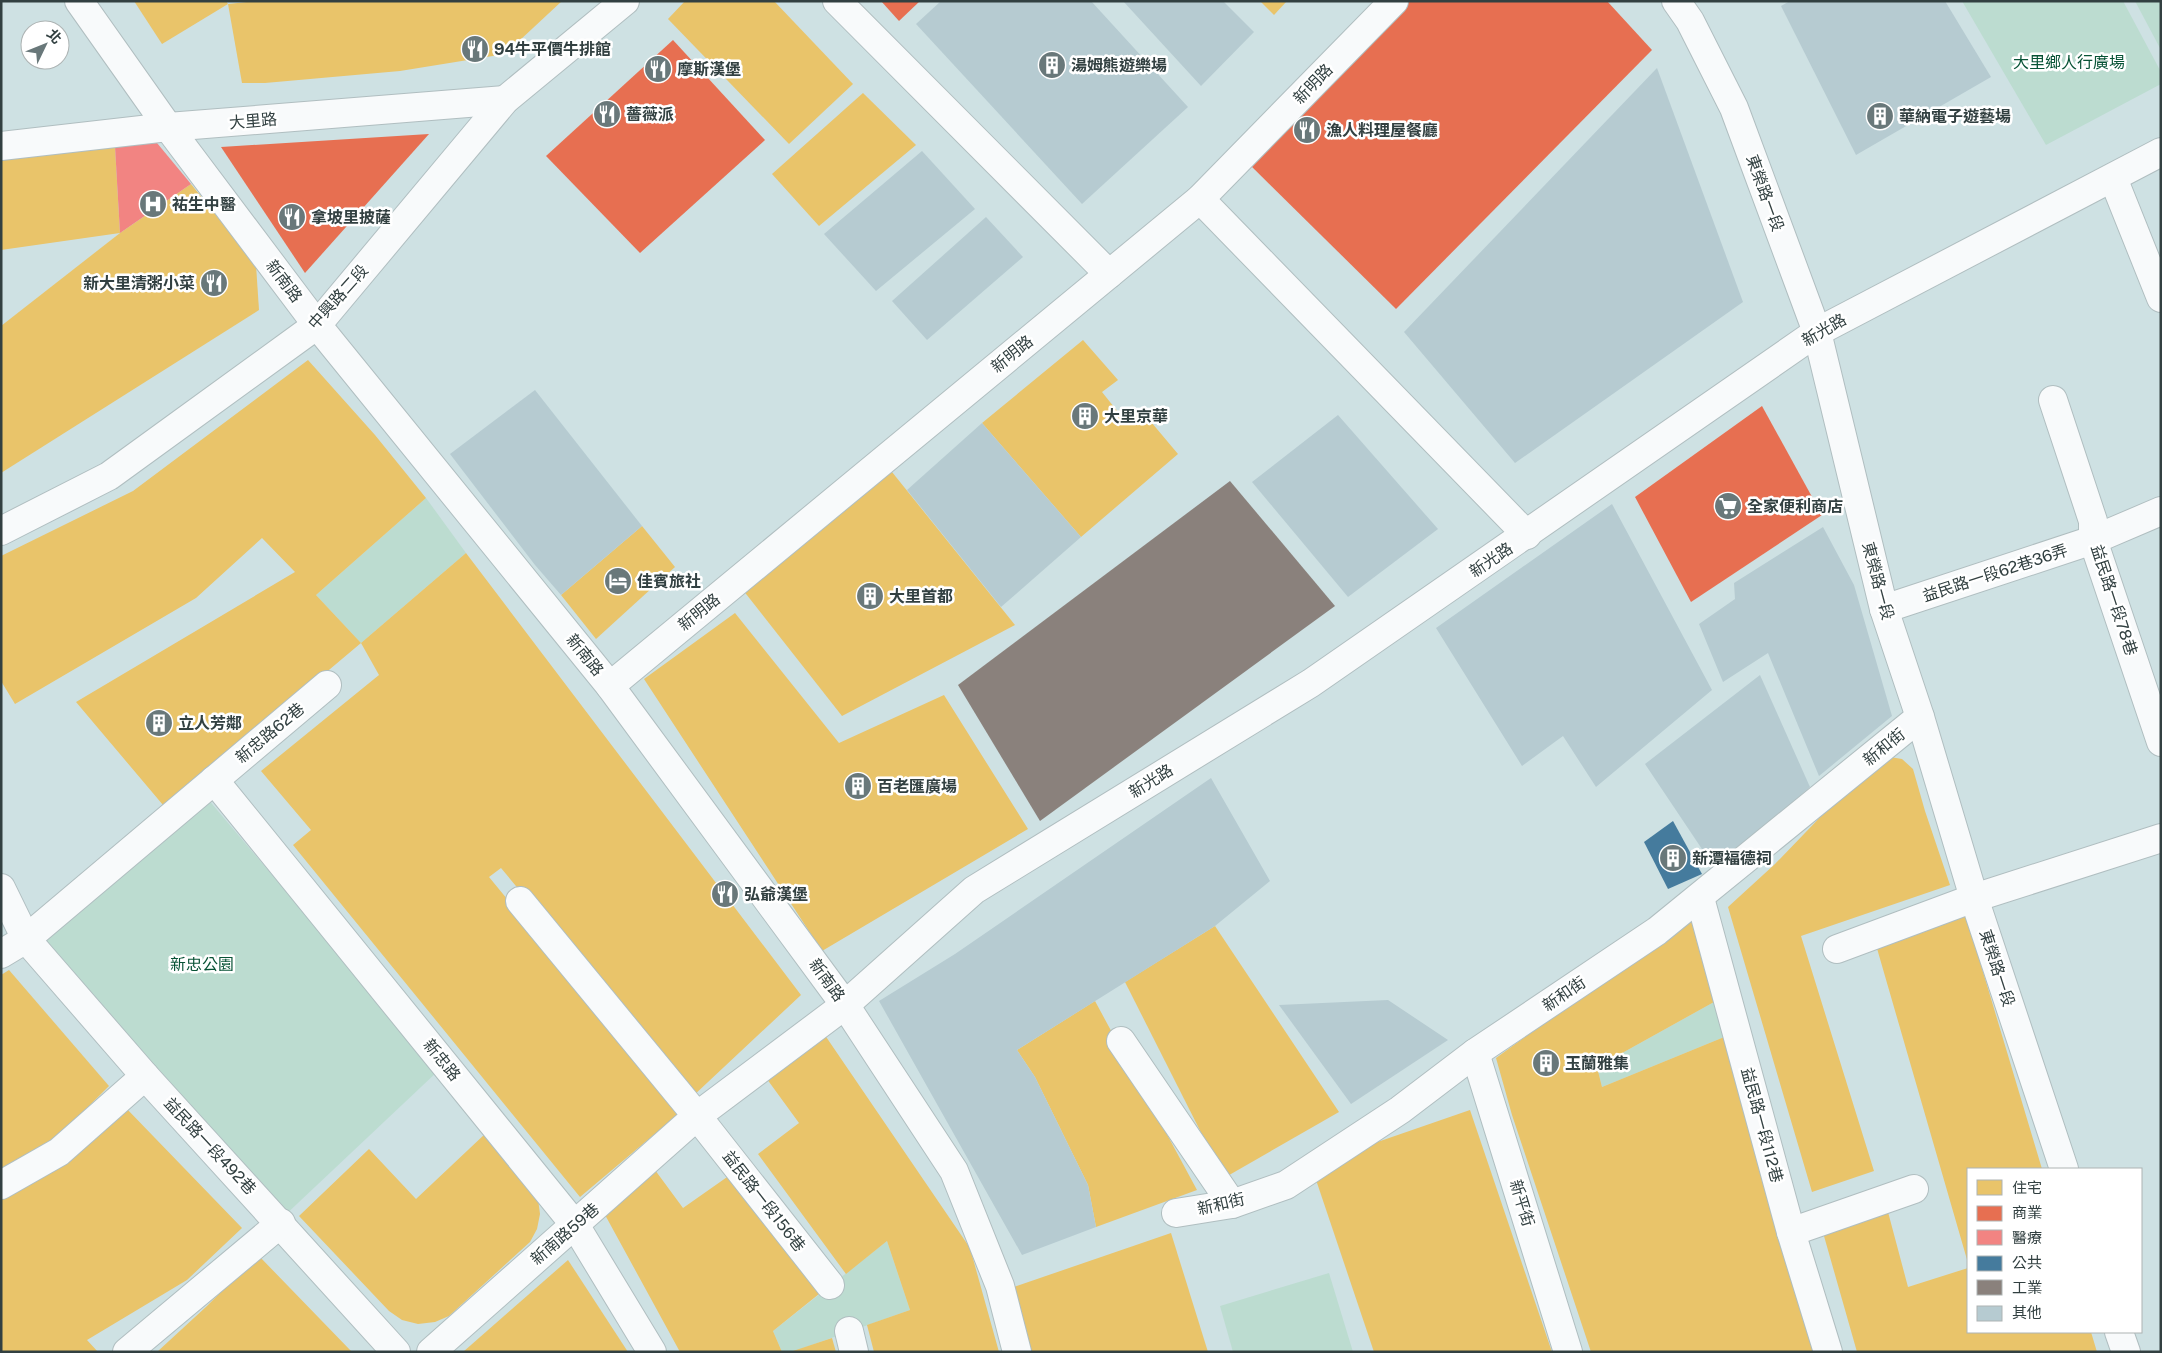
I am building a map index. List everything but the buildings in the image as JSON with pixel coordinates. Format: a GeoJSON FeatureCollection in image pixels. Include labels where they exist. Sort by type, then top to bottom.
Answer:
{"type":"FeatureCollection","features":[{"type":"Feature","properties":{"kind":"street","name":"中興路二段"},"geometry":{"type":"LineString","coordinates":[[1,530],[109,476],[317,325],[505,100],[625,1]]}},
{"type":"Feature","properties":{"kind":"street"},"geometry":{"type":"LineString","coordinates":[[837,1],[1109,274]]}},
{"type":"Feature","properties":{"kind":"street","name":"新明路"},"geometry":{"type":"LineString","coordinates":[[610,686],[1200,199],[1394,1]]}},
{"type":"Feature","properties":{"kind":"street","name":"東榮路一段"},"geometry":{"type":"LineString","coordinates":[[1676,1],[1690,21],[1734,108],[1817,332],[1884,609],[1920,717],[1974,898],[2064,1168]]}},
{"type":"Feature","properties":{"kind":"street","name":"新南路"},"geometry":{"type":"LineString","coordinates":[[84,3],[168,127],[317,325],[610,686],[845,1005],[954,1171],[1000,1286],[1017,1352]]}},
{"type":"Feature","properties":{"kind":"street","name":"大里路"},"geometry":{"type":"LineString","coordinates":[[1,146],[168,127],[505,100]]}},
{"type":"Feature","properties":{"kind":"street","name":"新光路"},"geometry":{"type":"LineString","coordinates":[[845,1005],[974,890],[1311,683],[1527,535],[1817,332],[2161,152]]}},
{"type":"Feature","properties":{"kind":"street"},"geometry":{"type":"LineString","coordinates":[[2113,178],[2161,298]]}},
{"type":"Feature","properties":{"kind":"street"},"geometry":{"type":"LineString","coordinates":[[1200,199],[1527,535]]}},
{"type":"Feature","properties":{"kind":"street","name":"益民路一段78巷"},"geometry":{"type":"LineString","coordinates":[[2053,400],[2093,521],[2093,540],[2161,742]]}},
{"type":"Feature","properties":{"kind":"street","name":"益民路一段62巷36弄"},"geometry":{"type":"LineString","coordinates":[[1884,609],[2093,540],[2161,511]]}},
{"type":"Feature","properties":{"kind":"street","name":"新忠路62巷"},"geometry":{"type":"LineString","coordinates":[[214,780],[327,685]]}},
{"type":"Feature","properties":{"kind":"street","name":"新和街"},"geometry":{"type":"LineString","coordinates":[[1176,1214],[1232,1204],[1286,1185],[1400,1110],[1475,1053],[1657,931],[1700,898],[1920,717]]}},
{"type":"Feature","properties":{"kind":"street"},"geometry":{"type":"LineString","coordinates":[[1,954],[26,939],[214,780]]}},
{"type":"Feature","properties":{"kind":"street","name":"新忠路"},"geometry":{"type":"LineString","coordinates":[[214,780],[575,1226],[652,1352]]}},
{"type":"Feature","properties":{"kind":"street"},"geometry":{"type":"LineString","coordinates":[[1837,949],[1974,898],[2161,838]]}},
{"type":"Feature","properties":{"kind":"street","name":"益民路一段492巷"},"geometry":{"type":"LineString","coordinates":[[1,888],[26,939],[145,1076],[281,1223],[396,1352]]}},
{"type":"Feature","properties":{"kind":"street","name":"益民路一段112巷"},"geometry":{"type":"LineString","coordinates":[[1700,898],[1791,1232],[1828,1352]]}},
{"type":"Feature","properties":{"kind":"street"},"geometry":{"type":"LineString","coordinates":[[520,901],[697,1116]]}},
{"type":"Feature","properties":{"kind":"street","name":"新南路59巷"},"geometry":{"type":"LineString","coordinates":[[431,1352],[697,1116],[845,1005]]}},
{"type":"Feature","properties":{"kind":"street"},"geometry":{"type":"LineString","coordinates":[[1120,1041],[1232,1204]]}},
{"type":"Feature","properties":{"kind":"street","name":"新平街"},"geometry":{"type":"LineString","coordinates":[[1475,1053],[1568,1352]]}},
{"type":"Feature","properties":{"kind":"street"},"geometry":{"type":"LineString","coordinates":[[1,1185],[59,1152],[145,1076]]}},
{"type":"Feature","properties":{"kind":"street","name":"益民路一段156巷"},"geometry":{"type":"LineString","coordinates":[[697,1116],[830,1285]]}},
{"type":"Feature","properties":{"kind":"street"},"geometry":{"type":"LineString","coordinates":[[1791,1232],[1914,1189]]}},
{"type":"Feature","properties":{"kind":"street"},"geometry":{"type":"LineString","coordinates":[[127,1352],[281,1223]]}},
{"type":"Feature","properties":{"kind":"street"},"geometry":{"type":"LineString","coordinates":[[2119,1333],[2126,1352]]}},
{"type":"Feature","properties":{"kind":"green space","name":"大里鄉人行廣場"},"geometry":{"type":"Polygon","coordinates":[[[1962,1],[2123,1],[2161,72],[2161,84],[2046,145],[1962,1]]]}},
{"type":"Feature","properties":{"kind":"green space"},"geometry":{"type":"Polygon","coordinates":[[[2135,1],[2161,1],[2161,50],[2135,1]]]}},
{"type":"Feature","properties":{"kind":"green space"},"geometry":{"type":"Polygon","coordinates":[[[426,498],[466,553],[361,643],[316,595],[426,498]]]}},
{"type":"Feature","properties":{"kind":"green space","name":"新忠公園"},"geometry":{"type":"Polygon","coordinates":[[[207,798],[438,1071],[281,1219],[34,944],[207,798]]]}},
{"type":"Feature","properties":{"kind":"green space"},"geometry":{"type":"Polygon","coordinates":[[[1723,997],[1734,1033],[1602,1087],[1597,1067],[1723,997]]]}},
{"type":"Feature","properties":{"kind":"green space"},"geometry":{"type":"Polygon","coordinates":[[[887,1241],[910,1310],[792,1352],[782,1352],[773,1331],[887,1241]]]}},
{"type":"Feature","properties":{"kind":"green space"},"geometry":{"type":"Polygon","coordinates":[[[1329,1273],[1353,1352],[1233,1352],[1220,1306],[1329,1273]]]}},
{"type":"Feature","properties":{"kind":"place","name":"94牛平價牛排館"},"geometry":{"type":"Point","coordinates":[475,49]}},
{"type":"Feature","properties":{"kind":"place","name":"湯姆熊遊樂場"},"geometry":{"type":"Point","coordinates":[1052,65]}},
{"type":"Feature","properties":{"kind":"place","name":"摩斯漢堡"},"geometry":{"type":"Point","coordinates":[658,69]}},
{"type":"Feature","properties":{"kind":"place","name":"薔薇派"},"geometry":{"type":"Point","coordinates":[607,114]}},
{"type":"Feature","properties":{"kind":"place","name":"華納電子遊藝場"},"geometry":{"type":"Point","coordinates":[1880,116]}},
{"type":"Feature","properties":{"kind":"place","name":"漁人料理屋餐廳"},"geometry":{"type":"Point","coordinates":[1307,130]}},
{"type":"Feature","properties":{"kind":"place","name":"𧙗生中醫"},"geometry":{"type":"Point","coordinates":[153,204]}},
{"type":"Feature","properties":{"kind":"place","name":"拿坡里披薩"},"geometry":{"type":"Point","coordinates":[292,217]}},
{"type":"Feature","properties":{"kind":"place","name":"新大里清粥小菜"},"geometry":{"type":"Point","coordinates":[214,283]}},
{"type":"Feature","properties":{"kind":"place","name":"大里京華"},"geometry":{"type":"Point","coordinates":[1085,416]}},
{"type":"Feature","properties":{"kind":"place","name":"全家便利商店"},"geometry":{"type":"Point","coordinates":[1728,506]}},
{"type":"Feature","properties":{"kind":"place","name":"佳賓旅社"},"geometry":{"type":"Point","coordinates":[618,581]}},
{"type":"Feature","properties":{"kind":"place","name":"大里首都"},"geometry":{"type":"Point","coordinates":[870,596]}},
{"type":"Feature","properties":{"kind":"place","name":"立人芳鄰"},"geometry":{"type":"Point","coordinates":[159,723]}},
{"type":"Feature","properties":{"kind":"place","name":"百老匯廣場"},"geometry":{"type":"Point","coordinates":[858,786]}},
{"type":"Feature","properties":{"kind":"place","name":"新潭褔德祠"},"geometry":{"type":"Point","coordinates":[1673,858]}},
{"type":"Feature","properties":{"kind":"place","name":"弘爺漢堡"},"geometry":{"type":"Point","coordinates":[725,894]}},
{"type":"Feature","properties":{"kind":"place","name":"玉蘭雅集"},"geometry":{"type":"Point","coordinates":[1546,1063]}}]}
